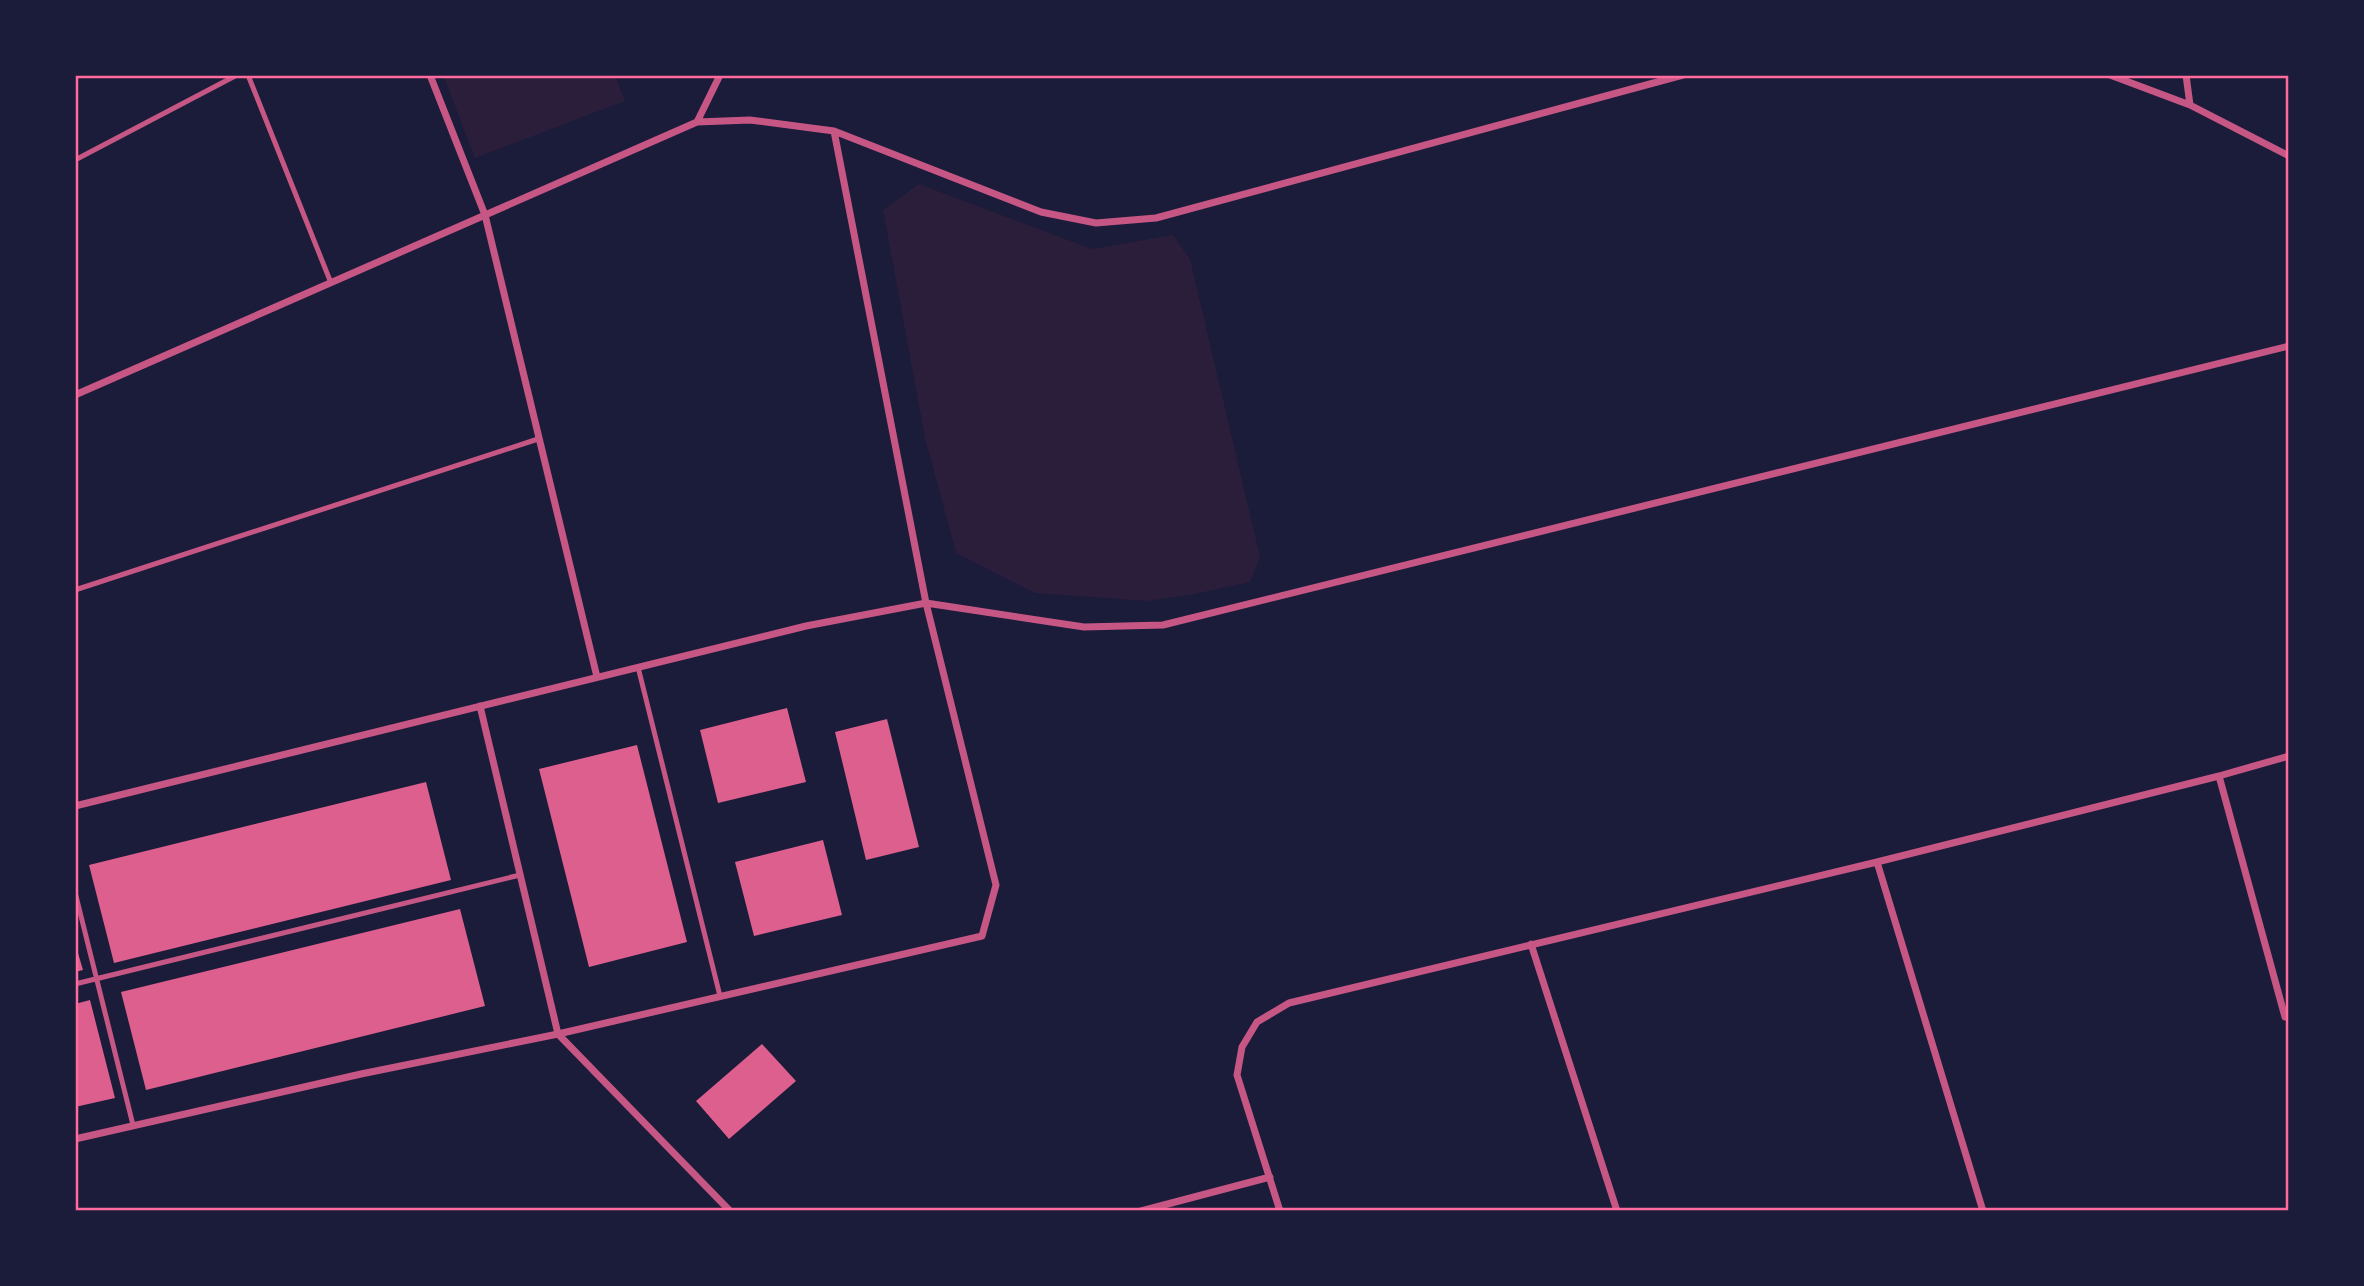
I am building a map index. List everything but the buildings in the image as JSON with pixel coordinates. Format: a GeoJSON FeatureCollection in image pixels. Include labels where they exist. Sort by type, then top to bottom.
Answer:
{"type":"FeatureCollection","features":[{"type":"Feature","properties":{"kind":"street"},"geometry":{"type":"LineString","coordinates":[[430,75],[485,215],[597,677]]}},
{"type":"Feature","properties":{"kind":"street"},"geometry":{"type":"LineString","coordinates":[[697,122],[720,75]]}},
{"type":"Feature","properties":{"kind":"street"},"geometry":{"type":"LineString","coordinates":[[75,395],[697,122],[750,120],[834,131],[1041,212],[1096,223],[1156,218],[1683,75]]}},
{"type":"Feature","properties":{"kind":"street"},"geometry":{"type":"LineString","coordinates":[[2110,75],[2190,105],[2289,156]]}},
{"type":"Feature","properties":{"kind":"street"},"geometry":{"type":"LineString","coordinates":[[2186,75],[2190,105]]}},
{"type":"Feature","properties":{"kind":"street"},"geometry":{"type":"LineString","coordinates":[[75,1139],[361,1074],[558,1034],[982,936],[996,885],[926,603],[834,131]]}},
{"type":"Feature","properties":{"kind":"street"},"geometry":{"type":"LineString","coordinates":[[75,806],[806,626],[926,603],[1084,627],[1163,625],[2289,346]]}},
{"type":"Feature","properties":{"kind":"street"},"geometry":{"type":"LineString","coordinates":[[480,706],[558,1034],[730,1211]]}},
{"type":"Feature","properties":{"kind":"street"},"geometry":{"type":"LineString","coordinates":[[1280,1211],[1237,1074],[1242,1047],[1257,1022],[1289,1003],[1877,862],[2289,756]]}},
{"type":"Feature","properties":{"kind":"street"},"geometry":{"type":"LineString","coordinates":[[2219,776],[2285,1017]]}},
{"type":"Feature","properties":{"kind":"street"},"geometry":{"type":"LineString","coordinates":[[1877,862],[1983,1211]]}},
{"type":"Feature","properties":{"kind":"street"},"geometry":{"type":"LineString","coordinates":[[1531,944],[1617,1211]]}},
{"type":"Feature","properties":{"kind":"street"},"geometry":{"type":"LineString","coordinates":[[1141,1211],[1270,1177]]}},
{"type":"Feature","properties":{"kind":"lane"},"geometry":{"type":"LineString","coordinates":[[75,160],[237,75]]}},
{"type":"Feature","properties":{"kind":"lane"},"geometry":{"type":"LineString","coordinates":[[248,75],[331,283]]}},
{"type":"Feature","properties":{"kind":"lane"},"geometry":{"type":"LineString","coordinates":[[75,590],[538,439]]}},
{"type":"Feature","properties":{"kind":"lane"},"geometry":{"type":"LineString","coordinates":[[638,667],[720,996]]}},
{"type":"Feature","properties":{"kind":"lane"},"geometry":{"type":"LineString","coordinates":[[75,984],[520,875]]}},
{"type":"Feature","properties":{"kind":"lane"},"geometry":{"type":"LineString","coordinates":[[75,892],[133,1125]]}},
{"type":"Feature","properties":{"kind":"shaded area"},"geometry":{"type":"Polygon","coordinates":[[[443,75],[615,75],[625,101],[475,158],[443,75]]]}},
{"type":"Feature","properties":{"kind":"shaded area"},"geometry":{"type":"Polygon","coordinates":[[[919,184],[1092,249],[1173,235],[1190,259],[1260,557],[1250,582],[1147,601],[1035,593],[956,553],[925,438],[883,210],[919,184]]]}}]}
